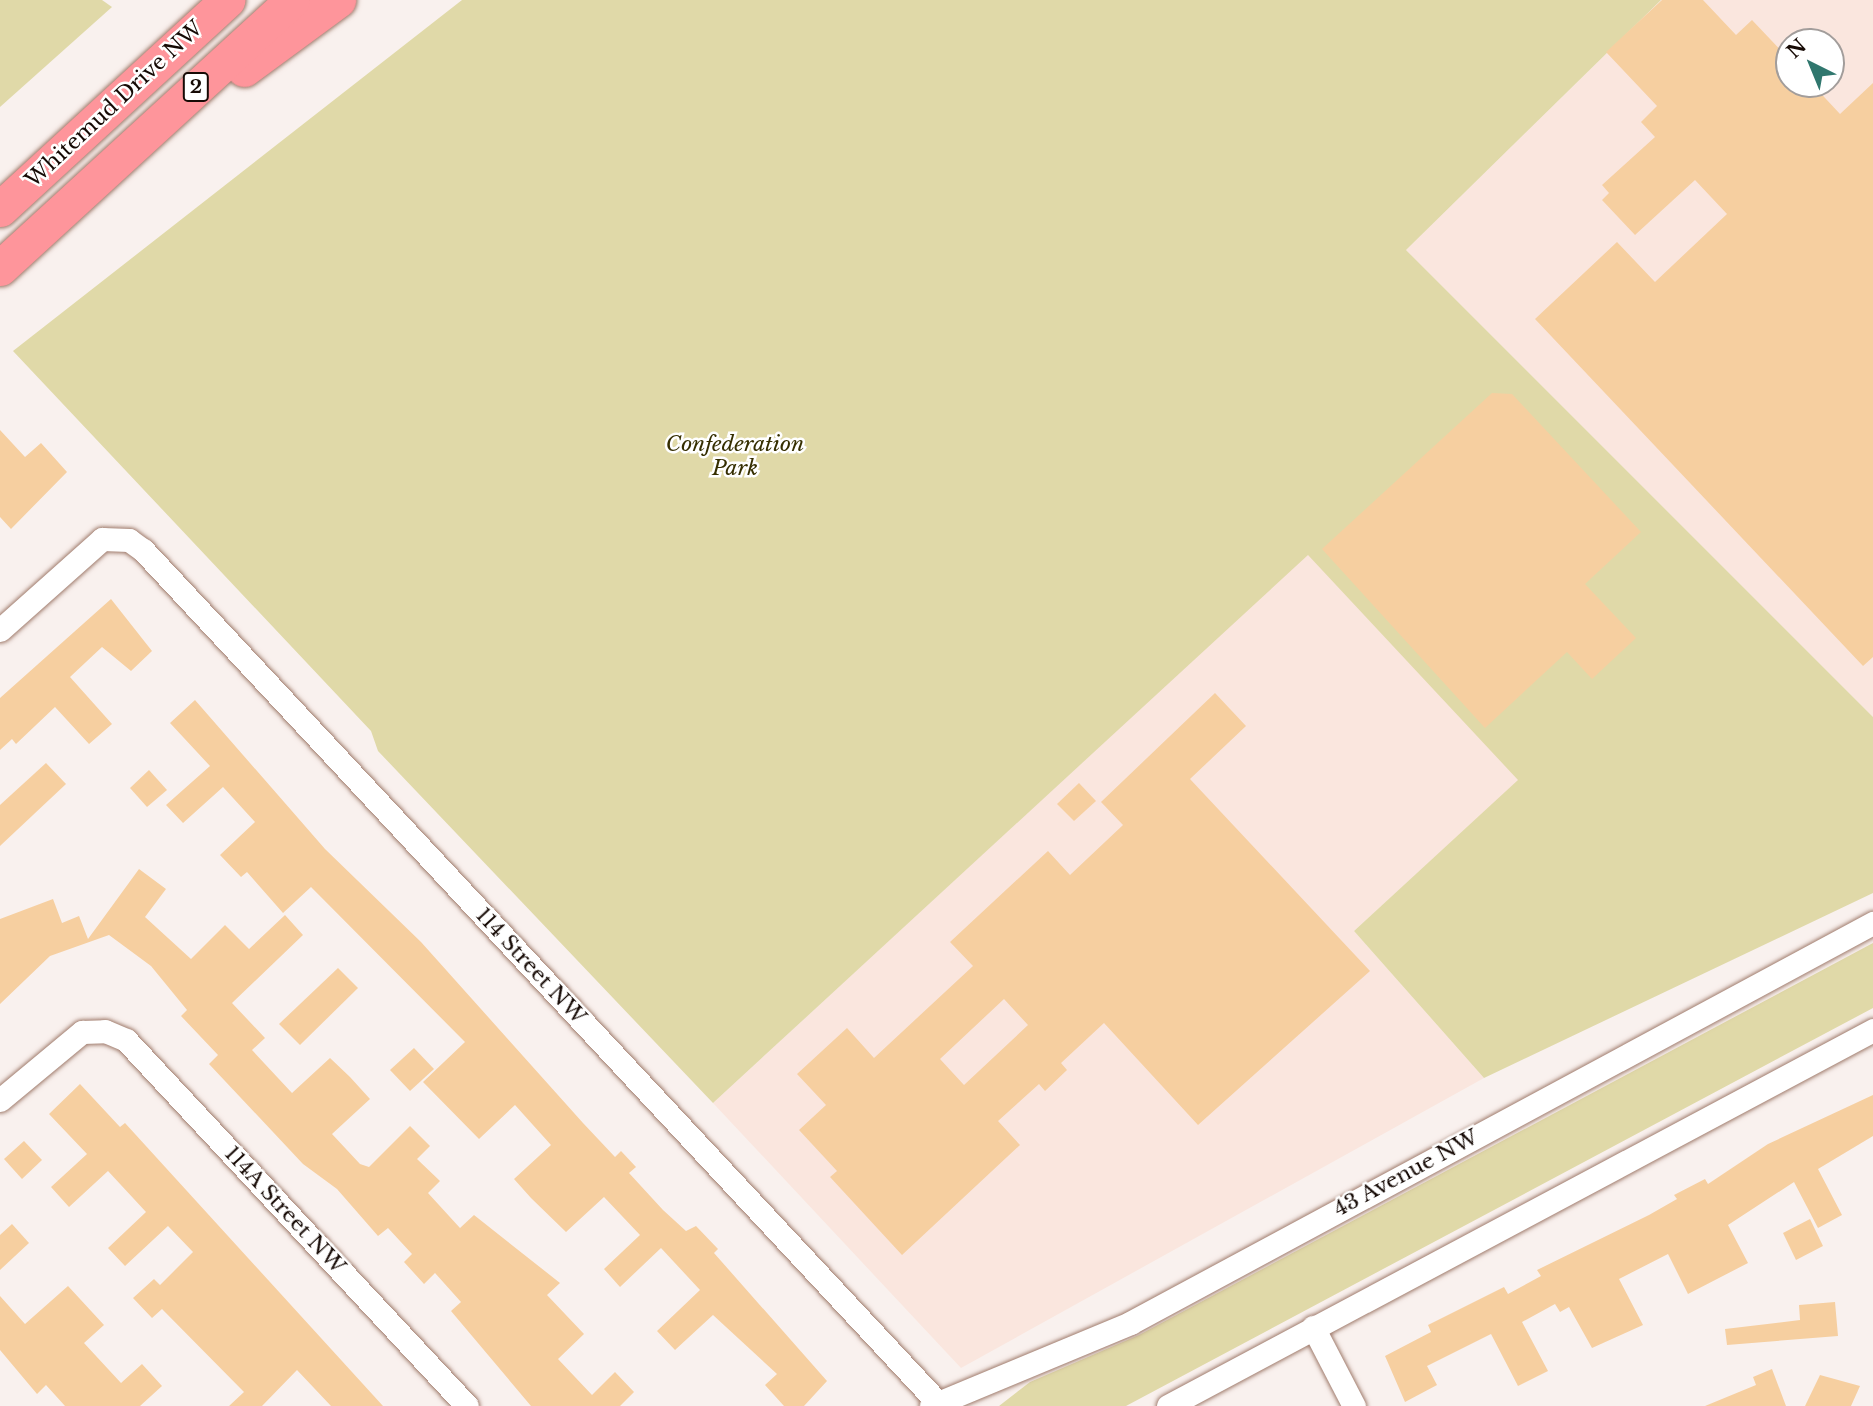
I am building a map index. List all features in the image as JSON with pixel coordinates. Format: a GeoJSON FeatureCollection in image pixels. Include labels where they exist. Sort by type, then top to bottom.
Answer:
{"type":"FeatureCollection","features":[{"type":"Feature","properties":{"kind":"highway"},"geometry":{"type":"LineString","coordinates":[[67,146],[193,0]]}},
{"type":"Feature","properties":{"kind":"highway","name":"Whitemud Drive NW"},"geometry":{"type":"LineString","coordinates":[[0,209],[228,0]]}},
{"type":"Feature","properties":{"kind":"highway","name":"Whitemud Drive NW"},"geometry":{"type":"LineString","coordinates":[[0,268],[292,0]]}},
{"type":"Feature","properties":{"kind":"highway"},"geometry":{"type":"LineString","coordinates":[[100,175],[338,0]]}},
{"type":"Feature","properties":{"kind":"street","name":"114 Street NW"},"geometry":{"type":"LineString","coordinates":[[0,629],[89,548],[114,538],[143,550],[937,1405]]}},
{"type":"Feature","properties":{"kind":"street","name":"43 Avenue NW"},"geometry":{"type":"LineString","coordinates":[[937,1405],[1130,1323],[1873,923]]}},
{"type":"Feature","properties":{"kind":"street","name":"114A Street NW"},"geometry":{"type":"LineString","coordinates":[[0,1100],[61,1044],[93,1029],[134,1046],[467,1406]]}},
{"type":"Feature","properties":{"kind":"street"},"geometry":{"type":"LineString","coordinates":[[1168,1406],[1873,1030]]}},
{"type":"Feature","properties":{"kind":"street"},"geometry":{"type":"LineString","coordinates":[[1313,1327],[1354,1406]]}},
{"type":"Feature","properties":{"kind":"shaded area"},"geometry":{"type":"Polygon","coordinates":[[[1661,0],[1873,0],[1873,717],[1406,250],[1661,0]]]}},
{"type":"Feature","properties":{"kind":"shaded area"},"geometry":{"type":"Polygon","coordinates":[[[1308,554],[1519,780],[1354,931],[1484,1078],[961,1368],[713,1103],[1308,554]]]}},
{"type":"Feature","properties":{"kind":"green space"},"geometry":{"type":"Polygon","coordinates":[[[0,0],[102,0],[112,7],[0,107],[0,0]]]}},
{"type":"Feature","properties":{"kind":"green space","name":"Confederation Park"},"geometry":{"type":"Polygon","coordinates":[[[462,0],[1661,0],[1406,250],[1873,717],[1873,893],[1484,1078],[1354,931],[1518,780],[1308,555],[713,1103],[378,751],[371,731],[13,351],[462,0]]]}},
{"type":"Feature","properties":{"kind":"green space"},"geometry":{"type":"Polygon","coordinates":[[[1873,943],[1873,1008],[1126,1406],[999,1406],[1030,1382],[1139,1335],[1873,943]]]}},
{"type":"Feature","properties":{"kind":"building"},"geometry":{"type":"Polygon","coordinates":[[[1662,0],[1703,0],[1736,35],[1752,20],[1775,44],[1775,98],[1825,98],[1840,114],[1873,83],[1873,657],[1863,666],[1535,319],[1617,242],[1655,282],[1727,214],[1695,180],[1635,235],[1602,200],[1609,193],[1602,185],[1655,137],[1641,122],[1657,106],[1606,52],[1662,0]]]}},
{"type":"Feature","properties":{"kind":"building"},"geometry":{"type":"Polygon","coordinates":[[[1492,393],[1512,394],[1641,532],[1585,584],[1636,638],[1592,679],[1567,652],[1485,728],[1322,549],[1492,393]]]}},
{"type":"Feature","properties":{"kind":"building"},"geometry":{"type":"Polygon","coordinates":[[[0,430],[25,457],[41,443],[67,472],[11,529],[0,517],[0,430]]]}},
{"type":"Feature","properties":{"kind":"building"},"geometry":{"type":"Polygon","coordinates":[[[111,599],[152,651],[131,671],[102,647],[70,677],[112,724],[89,744],[55,707],[16,744],[12,739],[0,750],[0,698],[111,599]]]}},
{"type":"Feature","properties":{"kind":"building"},"geometry":{"type":"Polygon","coordinates":[[[1215,693],[1246,726],[1190,779],[1370,971],[1198,1125],[1104,1023],[1061,1063],[1067,1070],[1045,1091],[1039,1084],[998,1121],[1020,1145],[902,1255],[830,1177],[837,1171],[799,1130],[826,1105],[797,1074],[847,1028],[874,1058],[973,966],[950,942],[1048,851],[1070,875],[1123,825],[1101,802],[1215,693]],[[1004,999],[940,1059],[964,1085],[1028,1025],[1004,999]]]}},
{"type":"Feature","properties":{"kind":"building"},"geometry":{"type":"Polygon","coordinates":[[[195,700],[325,849],[421,942],[615,1157],[621,1151],[636,1167],[629,1173],[663,1210],[686,1231],[696,1226],[718,1249],[714,1253],[827,1381],[804,1406],[784,1406],[765,1385],[777,1374],[713,1315],[675,1350],[657,1331],[700,1290],[661,1248],[620,1287],[604,1269],[640,1235],[604,1197],[566,1232],[531,1198],[514,1179],[551,1145],[515,1105],[479,1139],[423,1082],[465,1042],[311,887],[283,913],[247,872],[241,877],[220,855],[255,822],[223,787],[183,823],[166,805],[210,766],[170,723],[195,700]]]}},
{"type":"Feature","properties":{"kind":"building"},"geometry":{"type":"Polygon","coordinates":[[[46,763],[66,784],[0,846],[0,805],[46,763]]]}},
{"type":"Feature","properties":{"kind":"building"},"geometry":{"type":"Polygon","coordinates":[[[149,770],[167,790],[147,807],[130,788],[149,770]]]}},
{"type":"Feature","properties":{"kind":"building"},"geometry":{"type":"Polygon","coordinates":[[[1079,783],[1096,801],[1074,821],[1057,804],[1079,783]]]}},
{"type":"Feature","properties":{"kind":"building"},"geometry":{"type":"Polygon","coordinates":[[[139,869],[166,889],[145,917],[191,959],[225,925],[249,949],[285,915],[303,935],[232,1003],[265,1038],[252,1050],[292,1093],[330,1058],[350,1077],[370,1099],[332,1134],[360,1164],[369,1167],[410,1126],[430,1146],[417,1159],[440,1181],[428,1193],[460,1228],[474,1215],[560,1283],[547,1295],[584,1334],[558,1359],[592,1395],[615,1372],[634,1392],[620,1406],[531,1406],[451,1311],[461,1302],[435,1273],[424,1284],[404,1262],[412,1254],[388,1228],[378,1236],[337,1189],[303,1164],[209,1064],[218,1055],[181,1016],[187,1010],[151,966],[109,935],[50,956],[0,1004],[0,919],[53,899],[62,923],[79,916],[88,939],[139,869]]]}},
{"type":"Feature","properties":{"kind":"building"},"geometry":{"type":"Polygon","coordinates":[[[338,968],[358,988],[300,1045],[279,1024],[338,968]]]}},
{"type":"Feature","properties":{"kind":"building"},"geometry":{"type":"Polygon","coordinates":[[[414,1048],[434,1069],[410,1091],[390,1070],[414,1048]]]}},
{"type":"Feature","properties":{"kind":"building"},"geometry":{"type":"Polygon","coordinates":[[[80,1084],[120,1127],[125,1123],[383,1406],[331,1406],[297,1370],[262,1406],[229,1406],[244,1392],[162,1309],[152,1318],[133,1298],[154,1279],[160,1285],[193,1252],[168,1226],[125,1266],[108,1248],[146,1212],[108,1171],[69,1207],[51,1187],[87,1154],[49,1114],[80,1084]]]}},
{"type":"Feature","properties":{"kind":"building"},"geometry":{"type":"Polygon","coordinates":[[[1873,1095],[1873,1136],[1818,1169],[1842,1215],[1818,1228],[1794,1182],[1728,1225],[1748,1263],[1688,1294],[1668,1254],[1619,1279],[1643,1325],[1592,1348],[1569,1307],[1560,1312],[1555,1304],[1522,1322],[1548,1371],[1518,1386],[1491,1334],[1427,1366],[1437,1385],[1405,1402],[1385,1356],[1431,1332],[1428,1325],[1504,1287],[1508,1294],[1541,1276],[1537,1270],[1649,1215],[1677,1199],[1674,1195],[1705,1179],[1708,1184],[1768,1144],[1873,1095]]]}},
{"type":"Feature","properties":{"kind":"building"},"geometry":{"type":"Polygon","coordinates":[[[24,1141],[42,1160],[22,1179],[4,1159],[24,1141]]]}},
{"type":"Feature","properties":{"kind":"building"},"geometry":{"type":"Polygon","coordinates":[[[1810,1219],[1823,1246],[1796,1260],[1783,1233],[1810,1219]]]}},
{"type":"Feature","properties":{"kind":"building"},"geometry":{"type":"Polygon","coordinates":[[[12,1224],[29,1243],[0,1270],[0,1235],[12,1224]]]}},
{"type":"Feature","properties":{"kind":"building"},"geometry":{"type":"Polygon","coordinates":[[[68,1286],[104,1325],[84,1343],[121,1383],[142,1364],[162,1386],[140,1406],[65,1406],[46,1385],[37,1394],[0,1350],[0,1296],[25,1324],[68,1286]]]}},
{"type":"Feature","properties":{"kind":"building"},"geometry":{"type":"Polygon","coordinates":[[[1835,1302],[1838,1336],[1727,1345],[1725,1329],[1800,1320],[1799,1305],[1835,1302]]]}},
{"type":"Feature","properties":{"kind":"building"},"geometry":{"type":"Polygon","coordinates":[[[1772,1369],[1786,1406],[1705,1406],[1756,1385],[1753,1377],[1772,1369]]]}},
{"type":"Feature","properties":{"kind":"building"},"geometry":{"type":"Polygon","coordinates":[[[1820,1375],[1860,1386],[1851,1406],[1805,1406],[1820,1375]]]}}]}
